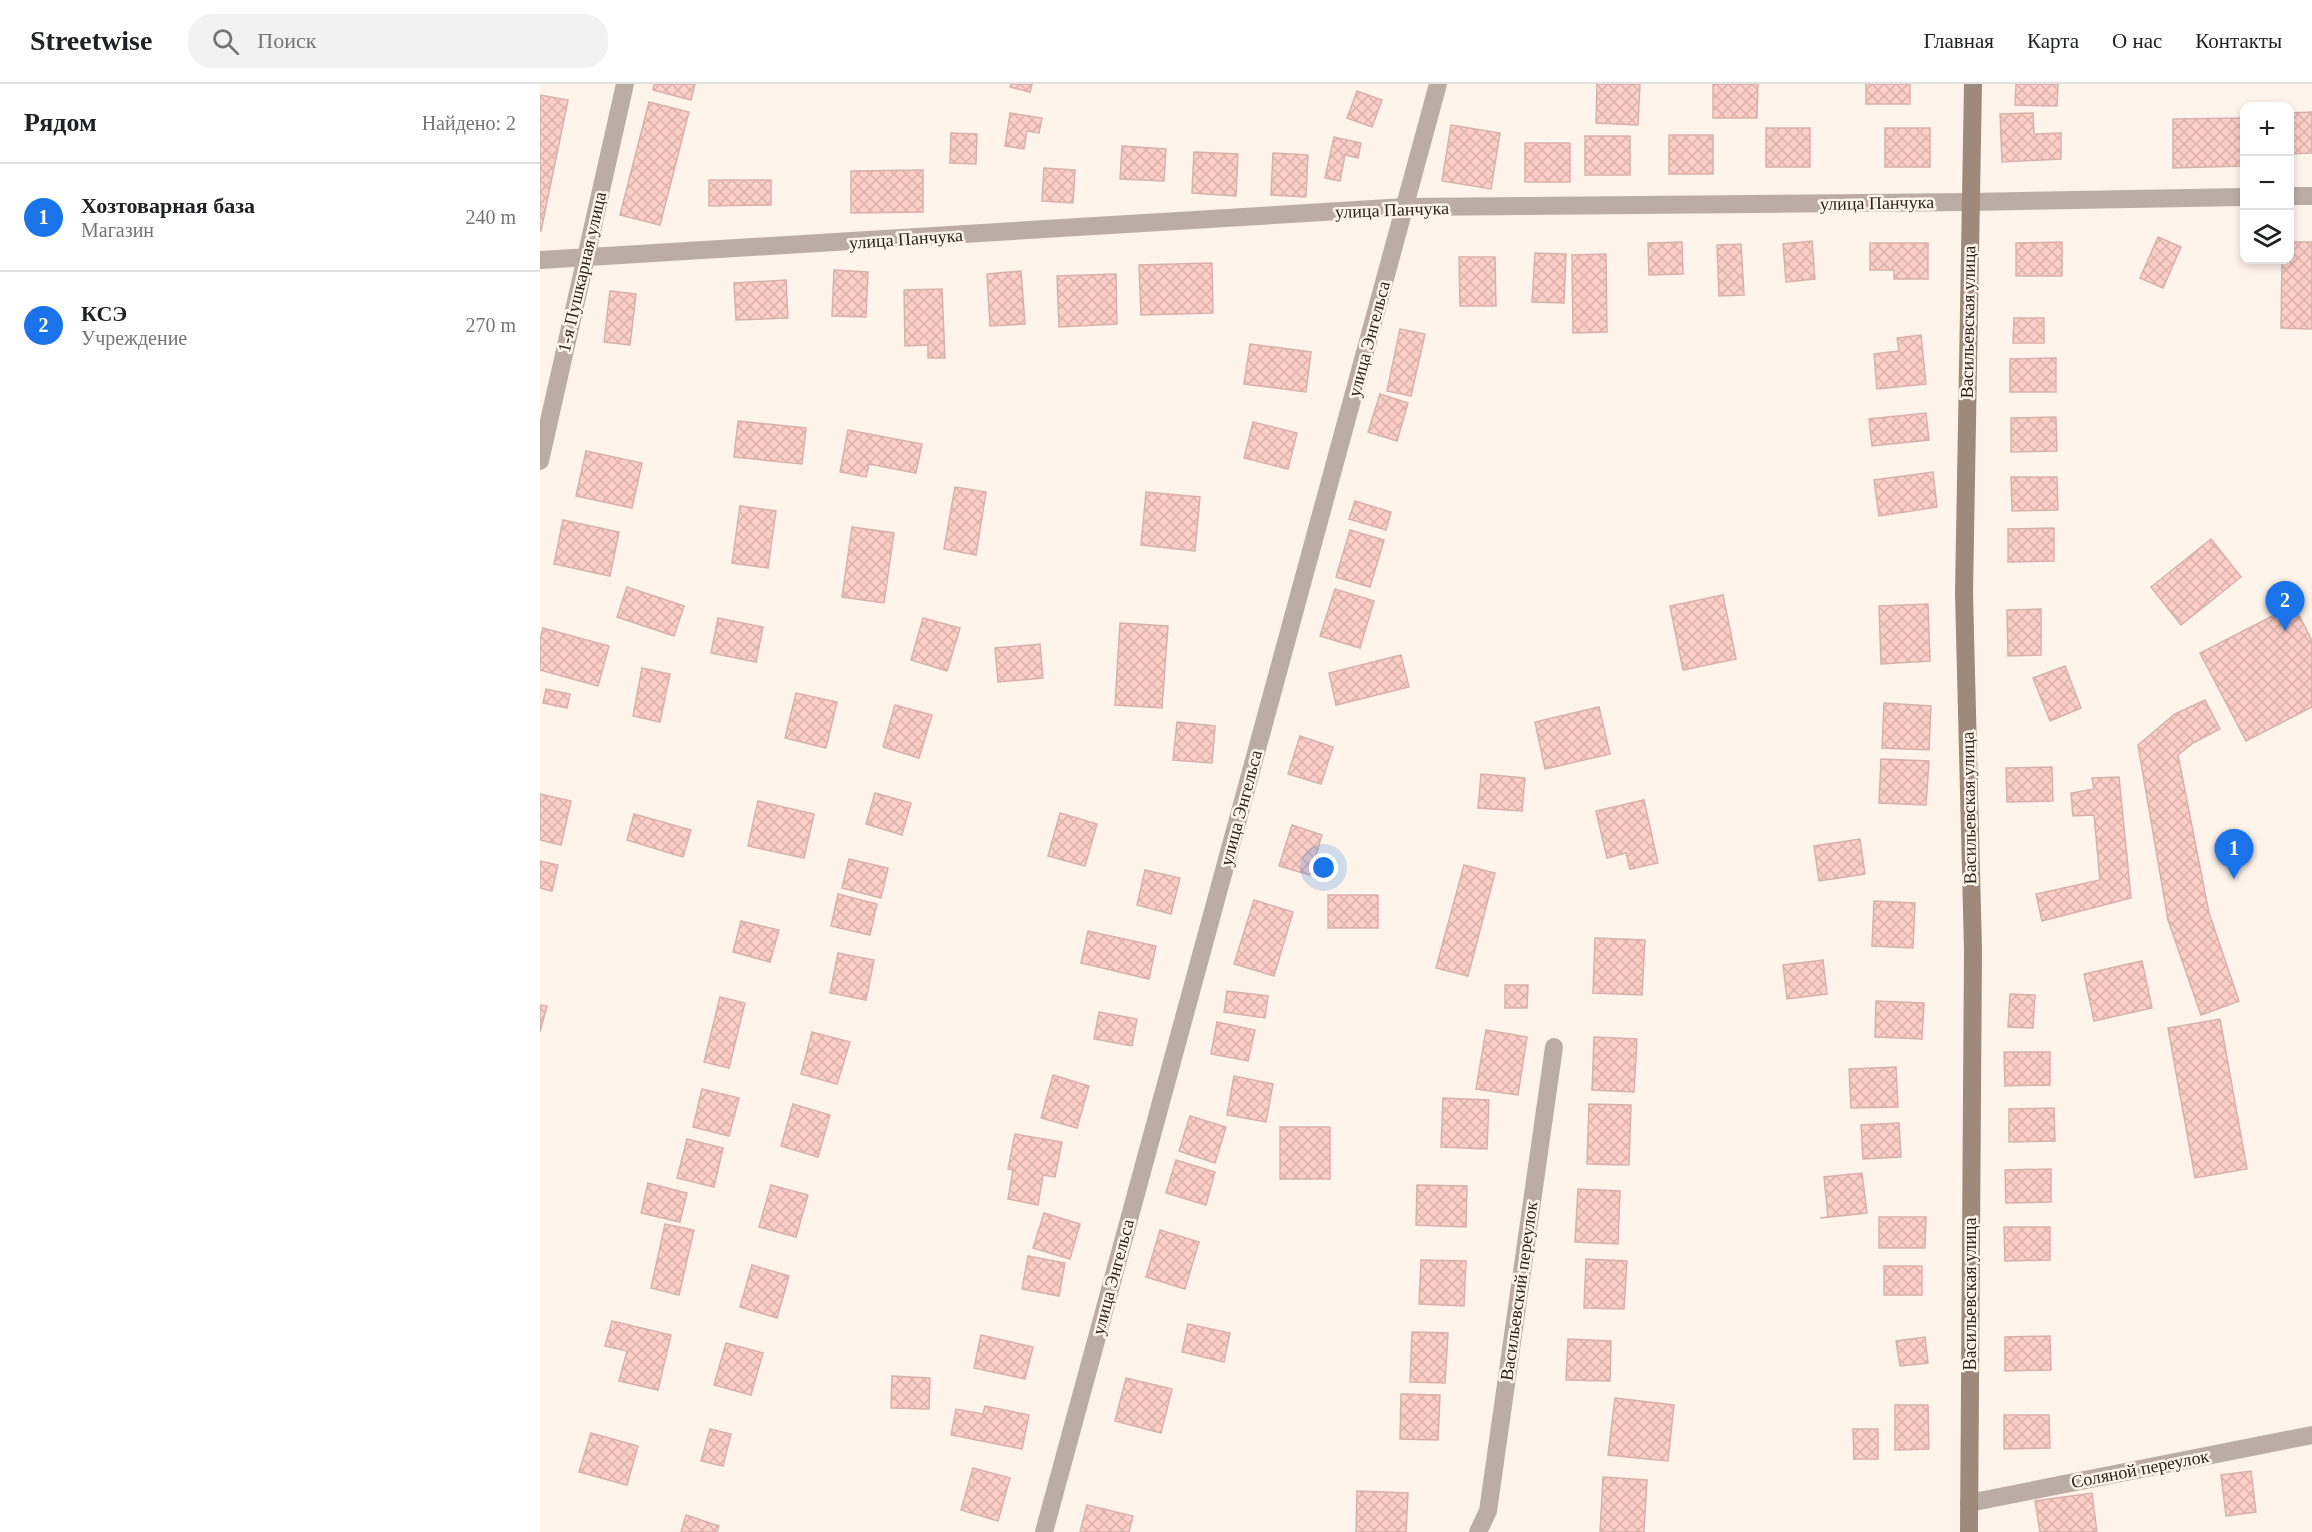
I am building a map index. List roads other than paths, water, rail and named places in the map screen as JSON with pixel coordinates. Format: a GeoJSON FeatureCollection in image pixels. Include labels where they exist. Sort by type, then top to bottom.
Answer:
{"type":"FeatureCollection","features":[{"type":"Feature","properties":{"kind":"main road","name":"Васильевская улица"},"geometry":{"type":"LineString","coordinates":[[1969,1532],[1973,950],[1964,593],[1974,84]]}},
{"type":"Feature","properties":{"kind":"street","name":"1-я Пушкарная улица"},"geometry":{"type":"LineString","coordinates":[[540,461],[625,84]]}},
{"type":"Feature","properties":{"kind":"street","name":"улица Энгельса"},"geometry":{"type":"LineString","coordinates":[[1044,1532],[1438,84]]}},
{"type":"Feature","properties":{"kind":"street"},"geometry":{"type":"LineString","coordinates":[[2294,196],[2312,196]]}},
{"type":"Feature","properties":{"kind":"street","name":"улица Панчука"},"geometry":{"type":"LineString","coordinates":[[540,260],[1405,207],[2240,197]]}},
{"type":"Feature","properties":{"kind":"street","name":"Васильевский переулок"},"geometry":{"type":"LineString","coordinates":[[1478,1532],[1488,1511],[1554,1047]]}},
{"type":"Feature","properties":{"kind":"street","name":"Соляной переулок"},"geometry":{"type":"LineString","coordinates":[[1969,1503],[2312,1436]]}},
{"type":"Feature","properties":{"kind":"place","name":"КСЭ"},"geometry":{"type":"Point","coordinates":[2285,631]}},
{"type":"Feature","properties":{"kind":"place","name":"Хозтоварная база"},"geometry":{"type":"Point","coordinates":[2234,879]}}]}
